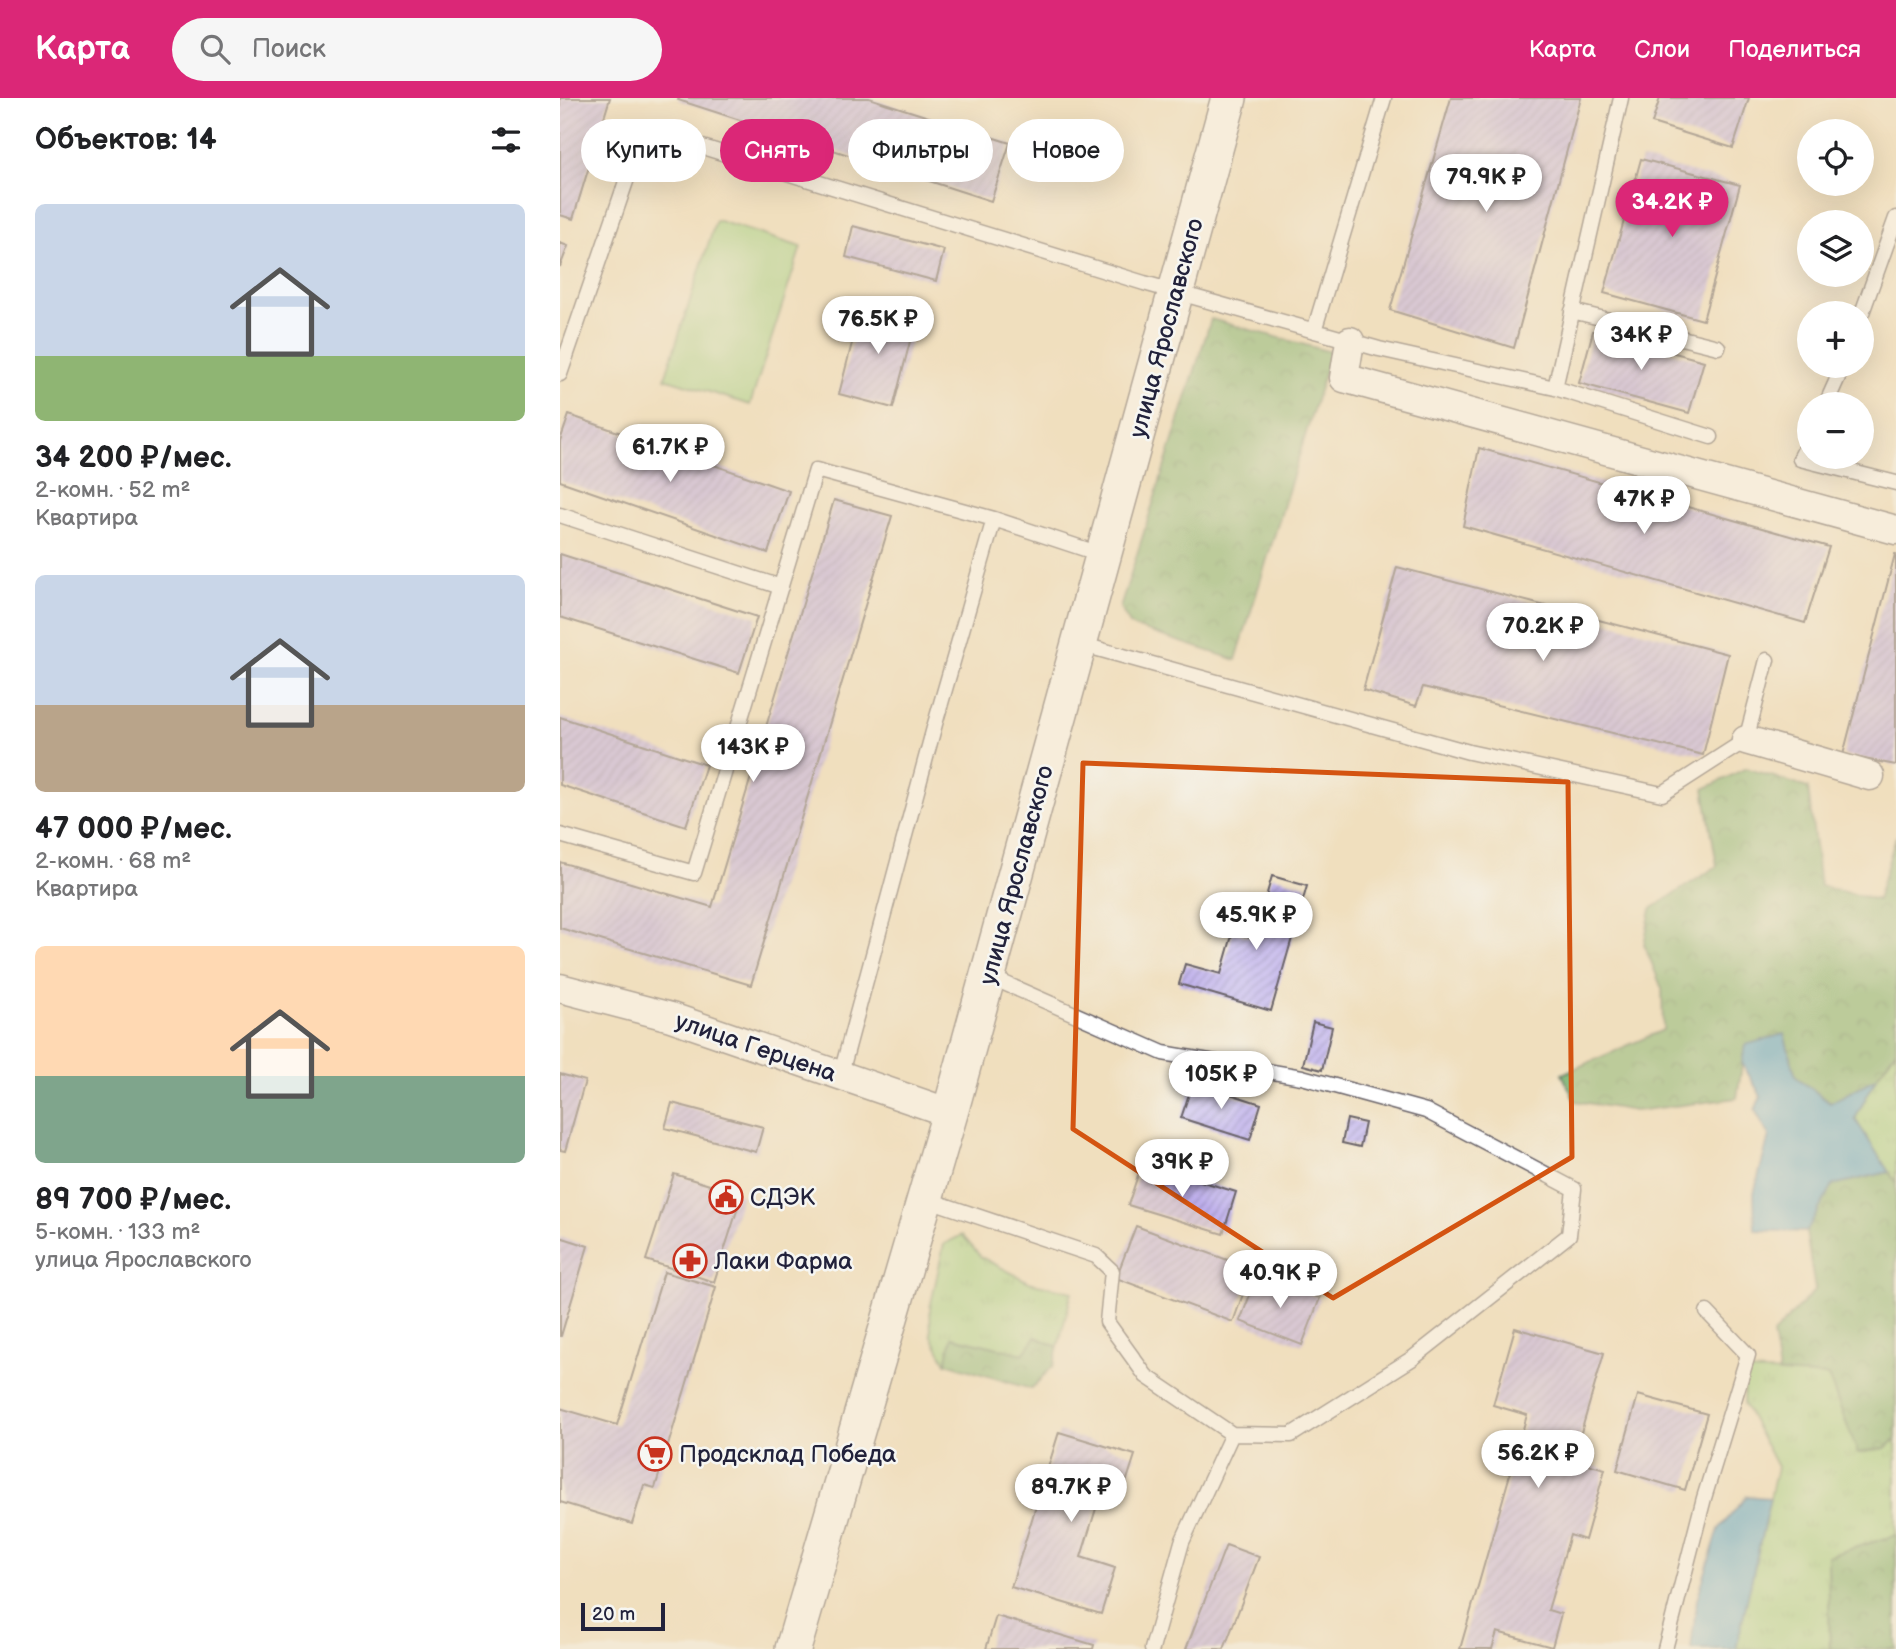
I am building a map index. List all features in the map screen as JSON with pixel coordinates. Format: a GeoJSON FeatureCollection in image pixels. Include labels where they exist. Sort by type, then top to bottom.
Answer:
{"type":"FeatureCollection","features":[{"type":"Feature","properties":{"kind":"street","name":"улица Ярославского"},"geometry":{"type":"LineString","coordinates":[[793,1649],[926,1199],[1229,98]]}},
{"type":"Feature","properties":{"kind":"street"},"geometry":{"type":"LineString","coordinates":[[1350,341],[1344,378],[1896,530]]}},
{"type":"Feature","properties":{"kind":"street"},"geometry":{"type":"LineString","coordinates":[[1746,740],[1870,776]]}},
{"type":"Feature","properties":{"kind":"street","name":"улица Герцена"},"geometry":{"type":"LineString","coordinates":[[560,988],[671,1017],[840,1077],[950,1112]]}},
{"type":"Feature","properties":{"kind":"lane"},"geometry":{"type":"LineString","coordinates":[[1314,331],[1384,98]]}},
{"type":"Feature","properties":{"kind":"lane"},"geometry":{"type":"LineString","coordinates":[[1555,388],[1621,98]]}},
{"type":"Feature","properties":{"kind":"lane"},"geometry":{"type":"LineString","coordinates":[[560,374],[644,128],[1176,292],[1350,341],[1555,388],[1711,438]]}},
{"type":"Feature","properties":{"kind":"lane"},"geometry":{"type":"LineString","coordinates":[[1866,301],[1896,218]]}},
{"type":"Feature","properties":{"kind":"lane"},"geometry":{"type":"LineString","coordinates":[[1572,311],[1718,347]]}},
{"type":"Feature","properties":{"kind":"lane"},"geometry":{"type":"LineString","coordinates":[[1840,469],[1896,483]]}},
{"type":"Feature","properties":{"kind":"lane"},"geometry":{"type":"LineString","coordinates":[[560,835],[694,873],[816,470],[994,519],[1103,555]]}},
{"type":"Feature","properties":{"kind":"lane"},"geometry":{"type":"LineString","coordinates":[[560,515],[781,587]]}},
{"type":"Feature","properties":{"kind":"lane"},"geometry":{"type":"LineString","coordinates":[[840,1077],[935,724],[994,519]]}},
{"type":"Feature","properties":{"kind":"lane"},"geometry":{"type":"LineString","coordinates":[[1079,644],[1469,752],[1662,794],[1746,740],[1767,660]]}},
{"type":"Feature","properties":{"kind":"lane"},"geometry":{"type":"LineString","coordinates":[[926,1199],[1096,1256],[1112,1271],[1107,1322],[1146,1377],[1231,1434],[1291,1435],[1413,1358],[1569,1235],[1574,1189],[1426,1111],[1302,1077],[1163,1053],[988,976]]}},
{"type":"Feature","properties":{"kind":"lane"},"geometry":{"type":"LineString","coordinates":[[1665,1649],[1704,1498],[1748,1354],[1707,1312]]}},
{"type":"Feature","properties":{"kind":"lane"},"geometry":{"type":"LineString","coordinates":[[1152,1649],[1182,1542],[1231,1434]]}},
{"type":"Feature","properties":{"kind":"highlighted area"},"geometry":{"type":"Polygon","coordinates":[[[1083,763],[1568,782],[1572,1157],[1333,1298],[1073,1129],[1083,763]]]}},
{"type":"Feature","properties":{"kind":"green space"},"geometry":{"type":"Polygon","coordinates":[[[716,220],[801,247],[750,405],[665,378],[716,220]]]}},
{"type":"Feature","properties":{"kind":"green space"},"geometry":{"type":"Polygon","coordinates":[[[1211,319],[1331,352],[1236,660],[1131,626],[1120,608],[1211,319]]]}},
{"type":"Feature","properties":{"kind":"green space"},"geometry":{"type":"Polygon","coordinates":[[[1746,768],[1808,788],[1820,886],[1877,900],[1896,836],[1896,1050],[1876,1078],[1831,1103],[1796,1077],[1784,1034],[1745,1046],[1737,1098],[1635,1111],[1575,1101],[1562,1074],[1663,1030],[1662,989],[1644,944],[1651,909],[1717,866],[1704,789],[1746,768]]]}},
{"type":"Feature","properties":{"kind":"green space"},"geometry":{"type":"Polygon","coordinates":[[[1896,1050],[1896,1183],[1855,1119],[1876,1078],[1896,1050]]]}},
{"type":"Feature","properties":{"kind":"green space"},"geometry":{"type":"Polygon","coordinates":[[[1889,1172],[1896,1183],[1896,1439],[1885,1448],[1858,1453],[1828,1376],[1779,1373],[1773,1334],[1815,1290],[1806,1232],[1833,1184],[1889,1172]]]}},
{"type":"Feature","properties":{"kind":"green space"},"geometry":{"type":"Polygon","coordinates":[[[962,1235],[981,1257],[1029,1282],[1072,1292],[1058,1347],[1036,1337],[1023,1354],[953,1337],[946,1363],[931,1335],[930,1308],[944,1244],[962,1235]]]}},
{"type":"Feature","properties":{"kind":"green space"},"geometry":{"type":"Polygon","coordinates":[[[952,1337],[1023,1354],[1036,1337],[1058,1347],[1053,1366],[1031,1389],[946,1363],[952,1337]]]}},
{"type":"Feature","properties":{"kind":"green space"},"geometry":{"type":"Polygon","coordinates":[[[1744,1371],[1828,1375],[1858,1453],[1885,1448],[1896,1439],[1896,1535],[1828,1556],[1830,1649],[1736,1649],[1777,1467],[1744,1404],[1744,1371]]]}},
{"type":"Feature","properties":{"kind":"green space"},"geometry":{"type":"Polygon","coordinates":[[[1896,1535],[1896,1649],[1830,1649],[1828,1556],[1896,1535]]]}},
{"type":"Feature","properties":{"kind":"water"},"geometry":{"type":"Polygon","coordinates":[[[1784,1034],[1796,1077],[1830,1103],[1876,1078],[1855,1119],[1889,1172],[1833,1185],[1806,1232],[1755,1230],[1754,1193],[1769,1136],[1755,1110],[1761,1096],[1742,1063],[1745,1045],[1784,1034]]]}},
{"type":"Feature","properties":{"kind":"water"},"geometry":{"type":"Polygon","coordinates":[[[1747,1496],[1770,1498],[1736,1649],[1691,1649],[1697,1599],[1719,1529],[1747,1496]]]}},
{"type":"Feature","properties":{"kind":"building"},"geometry":{"type":"Polygon","coordinates":[[[560,98],[610,98],[604,119],[581,119],[581,182],[584,182],[573,219],[560,215],[560,98]]]}},
{"type":"Feature","properties":{"kind":"building"},"geometry":{"type":"Polygon","coordinates":[[[869,98],[935,119],[848,119],[848,155],[834,150],[834,119],[737,119],[678,100],[869,98]]]}},
{"type":"Feature","properties":{"kind":"building"},"geometry":{"type":"Polygon","coordinates":[[[1451,98],[1581,98],[1514,348],[1390,310],[1451,98]]]}},
{"type":"Feature","properties":{"kind":"building"},"geometry":{"type":"Polygon","coordinates":[[[1660,98],[1749,98],[1733,148],[1652,123],[1660,98]]]}},
{"type":"Feature","properties":{"kind":"building"},"geometry":{"type":"Polygon","coordinates":[[[993,138],[1007,142],[1007,152],[991,201],[932,182],[993,182],[993,138]]]}},
{"type":"Feature","properties":{"kind":"building"},"geometry":{"type":"Polygon","coordinates":[[[1641,159],[1740,185],[1703,320],[1604,293],[1641,159]]]}},
{"type":"Feature","properties":{"kind":"building"},"geometry":{"type":"Polygon","coordinates":[[[853,226],[944,250],[936,281],[846,257],[853,226]]]}},
{"type":"Feature","properties":{"kind":"building"},"geometry":{"type":"Polygon","coordinates":[[[560,243],[568,246],[560,267],[560,243]]]}},
{"type":"Feature","properties":{"kind":"building"},"geometry":{"type":"Polygon","coordinates":[[[862,304],[916,318],[893,408],[839,394],[862,304]]]}},
{"type":"Feature","properties":{"kind":"building"},"geometry":{"type":"Polygon","coordinates":[[[1593,331],[1704,361],[1689,413],[1579,383],[1593,331]]]}},
{"type":"Feature","properties":{"kind":"building"},"geometry":{"type":"Polygon","coordinates":[[[569,415],[789,491],[768,553],[560,481],[560,441],[569,415]]]}},
{"type":"Feature","properties":{"kind":"building"},"geometry":{"type":"Polygon","coordinates":[[[1479,448],[1829,547],[1805,623],[1463,526],[1479,448]]]}},
{"type":"Feature","properties":{"kind":"building"},"geometry":{"type":"Polygon","coordinates":[[[834,500],[892,516],[751,985],[560,928],[560,862],[712,907],[834,500]]]}},
{"type":"Feature","properties":{"kind":"building"},"geometry":{"type":"Polygon","coordinates":[[[560,554],[757,617],[739,673],[560,617],[560,554]]]}},
{"type":"Feature","properties":{"kind":"building"},"geometry":{"type":"Polygon","coordinates":[[[1896,554],[1896,765],[1843,755],[1896,554]]]}},
{"type":"Feature","properties":{"kind":"building"},"geometry":{"type":"Polygon","coordinates":[[[1397,567],[1728,654],[1703,755],[1423,687],[1416,706],[1363,690],[1397,567]]]}},
{"type":"Feature","properties":{"kind":"building"},"geometry":{"type":"Polygon","coordinates":[[[560,717],[706,765],[686,826],[560,785],[560,717]]]}},
{"type":"Feature","properties":{"kind":"building"},"geometry":{"type":"Polygon","coordinates":[[[1272,876],[1307,886],[1271,1011],[1179,984],[1185,964],[1221,974],[1233,932],[1254,938],[1272,876]]]}},
{"type":"Feature","properties":{"kind":"building"},"geometry":{"type":"Polygon","coordinates":[[[1313,1022],[1332,1027],[1322,1070],[1303,1065],[1313,1022]]]}},
{"type":"Feature","properties":{"kind":"building"},"geometry":{"type":"Polygon","coordinates":[[[560,1074],[585,1081],[565,1151],[560,1150],[560,1074]]]}},
{"type":"Feature","properties":{"kind":"building"},"geometry":{"type":"Polygon","coordinates":[[[1193,1082],[1261,1104],[1250,1140],[1181,1118],[1193,1082]]]}},
{"type":"Feature","properties":{"kind":"building"},"geometry":{"type":"Polygon","coordinates":[[[672,1103],[763,1127],[756,1152],[665,1128],[672,1103]]]}},
{"type":"Feature","properties":{"kind":"building"},"geometry":{"type":"Polygon","coordinates":[[[1347,1119],[1365,1123],[1360,1147],[1342,1143],[1347,1119]]]}},
{"type":"Feature","properties":{"kind":"building"},"geometry":{"type":"Polygon","coordinates":[[[1142,1163],[1236,1192],[1223,1234],[1128,1205],[1142,1163]]]}},
{"type":"Feature","properties":{"kind":"building"},"geometry":{"type":"Polygon","coordinates":[[[674,1174],[742,1195],[714,1282],[646,1260],[674,1174]]]}},
{"type":"Feature","properties":{"kind":"building"},"geometry":{"type":"Polygon","coordinates":[[[1136,1226],[1252,1269],[1233,1322],[1116,1278],[1136,1226]]]}},
{"type":"Feature","properties":{"kind":"building"},"geometry":{"type":"Polygon","coordinates":[[[560,1237],[588,1246],[561,1336],[560,1336],[560,1237]]]}},
{"type":"Feature","properties":{"kind":"building"},"geometry":{"type":"Polygon","coordinates":[[[664,1272],[716,1287],[655,1488],[644,1485],[632,1524],[560,1502],[560,1408],[617,1425],[664,1272]]]}},
{"type":"Feature","properties":{"kind":"building"},"geometry":{"type":"Polygon","coordinates":[[[1258,1274],[1320,1298],[1302,1345],[1240,1321],[1258,1274]]]}},
{"type":"Feature","properties":{"kind":"building"},"geometry":{"type":"Polygon","coordinates":[[[1515,1328],[1604,1353],[1573,1460],[1605,1469],[1585,1540],[1570,1535],[1548,1610],[1561,1614],[1552,1647],[1497,1632],[1492,1649],[1460,1649],[1527,1415],[1493,1405],[1515,1328]]]}},
{"type":"Feature","properties":{"kind":"building"},"geometry":{"type":"Polygon","coordinates":[[[1638,1395],[1707,1414],[1685,1490],[1617,1470],[1638,1395]]]}},
{"type":"Feature","properties":{"kind":"building"},"geometry":{"type":"Polygon","coordinates":[[[1059,1432],[1135,1455],[1123,1492],[1103,1486],[1081,1557],[1115,1568],[1101,1614],[1011,1587],[1059,1432]]]}},
{"type":"Feature","properties":{"kind":"building"},"geometry":{"type":"Polygon","coordinates":[[[1226,1545],[1259,1557],[1224,1649],[1186,1649],[1226,1545]]]}},
{"type":"Feature","properties":{"kind":"building"},"geometry":{"type":"Polygon","coordinates":[[[996,1616],[1094,1645],[1093,1649],[986,1649],[996,1616]]]}},
{"type":"Feature","properties":{"kind":"place","name":"СДЭК"},"geometry":{"type":"Point","coordinates":[726,1197]}},
{"type":"Feature","properties":{"kind":"place","name":"Лаки Фарма"},"geometry":{"type":"Point","coordinates":[690,1261]}},
{"type":"Feature","properties":{"kind":"place","name":"Продсклад Победа"},"geometry":{"type":"Point","coordinates":[655,1454]}}]}
